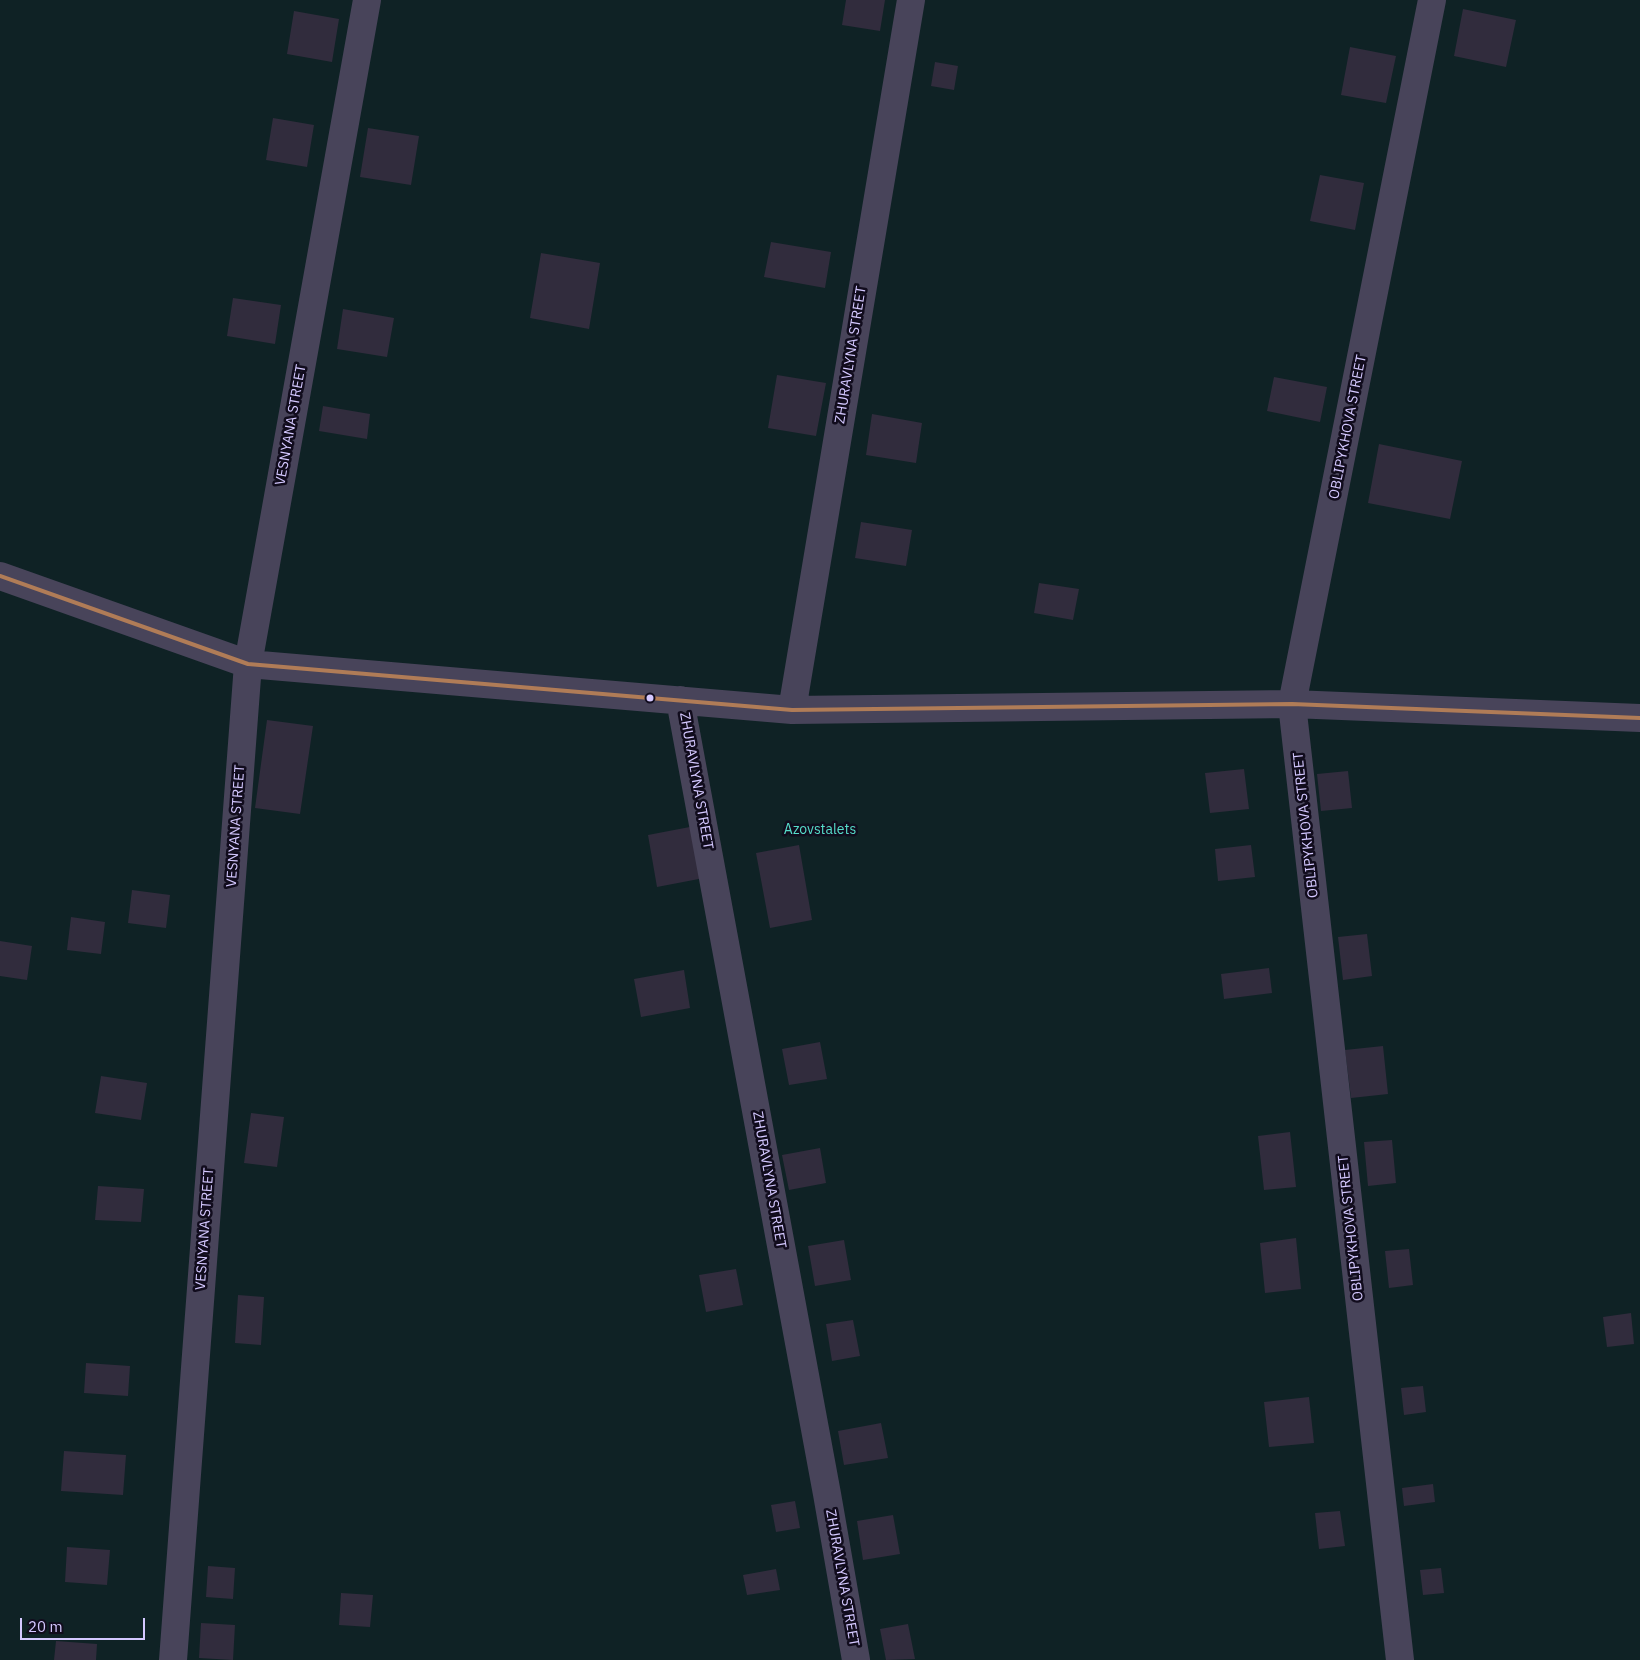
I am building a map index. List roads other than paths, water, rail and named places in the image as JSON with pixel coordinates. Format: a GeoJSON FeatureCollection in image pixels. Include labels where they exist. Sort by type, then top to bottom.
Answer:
{"type":"FeatureCollection","features":[{"type":"Feature","properties":{"kind":"street","name":"VESNYANA STREET"},"geometry":{"type":"LineString","coordinates":[[173,1660],[248,664],[367,0]]}},
{"type":"Feature","properties":{"kind":"street","name":"ZHURAVLYNA STREET"},"geometry":{"type":"LineString","coordinates":[[792,710],[911,0]]}},
{"type":"Feature","properties":{"kind":"street","name":"OBLIPYKHOVA STREET"},"geometry":{"type":"LineString","coordinates":[[1400,1660],[1292,704],[1432,0]]}},
{"type":"Feature","properties":{"kind":"street"},"geometry":{"type":"LineString","coordinates":[[0,576],[248,664],[792,710],[1292,704],[1640,718]]}},
{"type":"Feature","properties":{"kind":"street","name":"ZHURAVLYNA STREET"},"geometry":{"type":"LineString","coordinates":[[680,700],[826,1484],[856,1660]]}},
{"type":"Feature","properties":{"kind":"park label","name":"Azovstalets"},"geometry":{"type":"Point","coordinates":[820,830]}}]}
